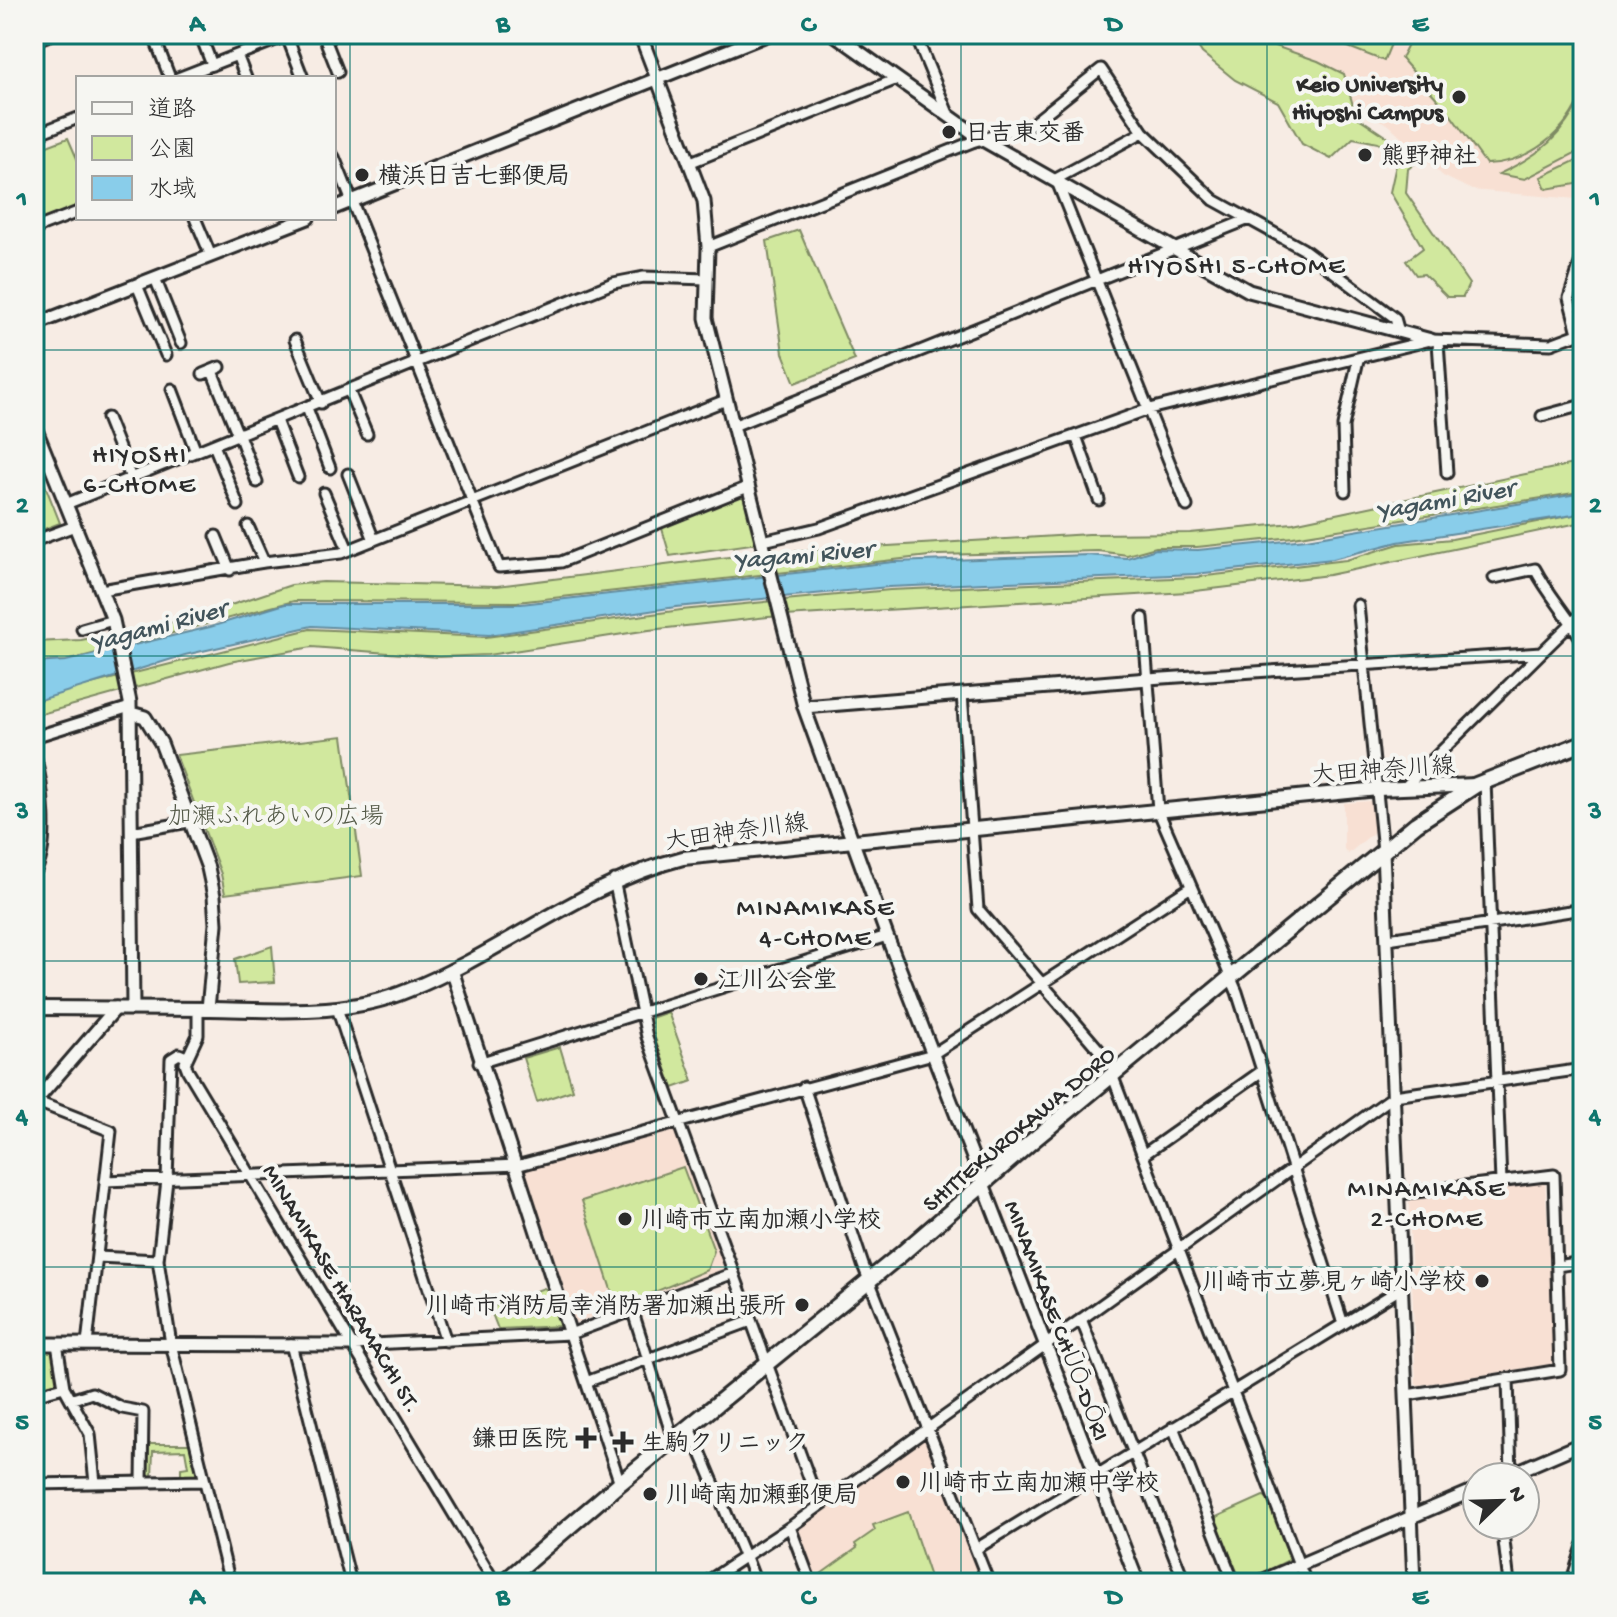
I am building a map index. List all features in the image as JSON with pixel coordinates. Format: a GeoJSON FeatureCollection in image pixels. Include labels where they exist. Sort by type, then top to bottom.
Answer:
{"type":"FeatureCollection","features":[{"type":"Feature","properties":{"kind":"main road","name":"SHITTEKUROKAWA DORO"},"geometry":{"type":"LineString","coordinates":[[503,1583],[689,1425],[983,1186],[1383,851],[1480,783],[1583,743]]}},
{"type":"Feature","properties":{"kind":"main road","name":"大田神奈川線"},"geometry":{"type":"LineString","coordinates":[[34,1008],[307,1012],[362,1005],[408,991],[452,970],[614,880],[683,858],[852,838],[1378,789],[1480,783]]}},
{"type":"Feature","properties":{"kind":"street"},"geometry":{"type":"LineString","coordinates":[[34,41],[52,34]]}},
{"type":"Feature","properties":{"kind":"street"},"geometry":{"type":"LineString","coordinates":[[153,34],[169,76]]}},
{"type":"Feature","properties":{"kind":"street"},"geometry":{"type":"LineString","coordinates":[[200,34],[212,65]]}},
{"type":"Feature","properties":{"kind":"street"},"geometry":{"type":"LineString","coordinates":[[323,34],[338,72]]}},
{"type":"Feature","properties":{"kind":"street","name":"MINAMIKASE CHŪŌ-DŌRI"},"geometry":{"type":"LineString","coordinates":[[640,34],[704,201],[708,247],[706,318],[804,707],[887,936],[1138,1583]]}},
{"type":"Feature","properties":{"kind":"street"},"geometry":{"type":"LineString","coordinates":[[336,207],[769,34]]}},
{"type":"Feature","properties":{"kind":"street"},"geometry":{"type":"LineString","coordinates":[[834,34],[983,140],[1249,291],[1434,341],[1551,344],[1580,332],[1569,298],[1583,254]]}},
{"type":"Feature","properties":{"kind":"street"},"geometry":{"type":"LineString","coordinates":[[915,34],[949,116]]}},
{"type":"Feature","properties":{"kind":"street"},"geometry":{"type":"LineString","coordinates":[[183,76],[288,35],[302,76]]}},
{"type":"Feature","properties":{"kind":"street"},"geometry":{"type":"LineString","coordinates":[[237,55],[245,76]]}},
{"type":"Feature","properties":{"kind":"street"},"geometry":{"type":"LineString","coordinates":[[708,247],[983,140],[1032,124],[1101,69],[1143,132],[1214,200],[1303,249],[1395,318],[1399,332]]}},
{"type":"Feature","properties":{"kind":"street"},"geometry":{"type":"LineString","coordinates":[[691,162],[897,79]]}},
{"type":"Feature","properties":{"kind":"street"},"geometry":{"type":"LineString","coordinates":[[34,135],[76,119]]}},
{"type":"Feature","properties":{"kind":"street"},"geometry":{"type":"LineString","coordinates":[[1056,179],[1143,132]]}},
{"type":"Feature","properties":{"kind":"street"},"geometry":{"type":"LineString","coordinates":[[336,162],[499,567],[561,562],[748,487]]}},
{"type":"Feature","properties":{"kind":"street"},"geometry":{"type":"LineString","coordinates":[[1056,179],[1187,506]]}},
{"type":"Feature","properties":{"kind":"street"},"geometry":{"type":"LineString","coordinates":[[34,229],[76,213]]}},
{"type":"Feature","properties":{"kind":"street"},"geometry":{"type":"LineString","coordinates":[[733,426],[1249,219]]}},
{"type":"Feature","properties":{"kind":"street"},"geometry":{"type":"LineString","coordinates":[[196,220],[211,256]]}},
{"type":"Feature","properties":{"kind":"street"},"geometry":{"type":"LineString","coordinates":[[34,325],[303,220]]}},
{"type":"Feature","properties":{"kind":"street"},"geometry":{"type":"LineString","coordinates":[[66,504],[613,283],[644,277],[707,279]]}},
{"type":"Feature","properties":{"kind":"street"},"geometry":{"type":"LineString","coordinates":[[155,278],[181,343]]}},
{"type":"Feature","properties":{"kind":"street"},"geometry":{"type":"LineString","coordinates":[[137,285],[166,355]]}},
{"type":"Feature","properties":{"kind":"street"},"geometry":{"type":"LineString","coordinates":[[295,340],[302,349],[321,403]]}},
{"type":"Feature","properties":{"kind":"street"},"geometry":{"type":"LineString","coordinates":[[764,546],[1149,409],[1434,341]]}},
{"type":"Feature","properties":{"kind":"street"},"geometry":{"type":"LineString","coordinates":[[1434,341],[1447,473]]}},
{"type":"Feature","properties":{"kind":"street"},"geometry":{"type":"LineString","coordinates":[[1345,491],[1343,426],[1358,360]]}},
{"type":"Feature","properties":{"kind":"street"},"geometry":{"type":"LineString","coordinates":[[212,371],[257,482]]}},
{"type":"Feature","properties":{"kind":"street"},"geometry":{"type":"LineString","coordinates":[[172,389],[196,452]]}},
{"type":"Feature","properties":{"kind":"street"},"geometry":{"type":"LineString","coordinates":[[349,391],[367,434]]}},
{"type":"Feature","properties":{"kind":"street"},"geometry":{"type":"LineString","coordinates":[[101,590],[348,550],[726,400]]}},
{"type":"Feature","properties":{"kind":"street"},"geometry":{"type":"LineString","coordinates":[[1542,416],[1583,405]]}},
{"type":"Feature","properties":{"kind":"street"},"geometry":{"type":"LineString","coordinates":[[307,408],[330,468]]}},
{"type":"Feature","properties":{"kind":"street"},"geometry":{"type":"LineString","coordinates":[[107,418],[131,478]]}},
{"type":"Feature","properties":{"kind":"street"},"geometry":{"type":"LineString","coordinates":[[276,420],[298,477]]}},
{"type":"Feature","properties":{"kind":"street"},"geometry":{"type":"LineString","coordinates":[[34,425],[113,622],[130,706],[133,1008]]}},
{"type":"Feature","properties":{"kind":"street"},"geometry":{"type":"LineString","coordinates":[[1076,436],[1099,500]]}},
{"type":"Feature","properties":{"kind":"street"},"geometry":{"type":"LineString","coordinates":[[214,445],[238,505]]}},
{"type":"Feature","properties":{"kind":"street"},"geometry":{"type":"LineString","coordinates":[[348,474],[374,540]]}},
{"type":"Feature","properties":{"kind":"street"},"geometry":{"type":"LineString","coordinates":[[324,493],[348,550]]}},
{"type":"Feature","properties":{"kind":"street"},"geometry":{"type":"LineString","coordinates":[[34,541],[75,526]]}},
{"type":"Feature","properties":{"kind":"street"},"geometry":{"type":"LineString","coordinates":[[248,526],[264,562]]}},
{"type":"Feature","properties":{"kind":"street"},"geometry":{"type":"LineString","coordinates":[[216,536],[230,570]]}},
{"type":"Feature","properties":{"kind":"street"},"geometry":{"type":"LineString","coordinates":[[1494,578],[1535,569],[1549,596],[1572,622],[1583,642]]}},
{"type":"Feature","properties":{"kind":"street"},"geometry":{"type":"LineString","coordinates":[[1358,605],[1383,851],[1414,1583]]}},
{"type":"Feature","properties":{"kind":"street"},"geometry":{"type":"LineString","coordinates":[[1405,787],[1583,612]]}},
{"type":"Feature","properties":{"kind":"street"},"geometry":{"type":"LineString","coordinates":[[1143,618],[1158,810],[1230,979],[1343,1324]]}},
{"type":"Feature","properties":{"kind":"street"},"geometry":{"type":"LineString","coordinates":[[82,629],[113,622]]}},
{"type":"Feature","properties":{"kind":"street"},"geometry":{"type":"LineString","coordinates":[[804,707],[1148,679],[1541,653]]}},
{"type":"Feature","properties":{"kind":"street"},"geometry":{"type":"LineString","coordinates":[[962,694],[978,909],[1115,1074],[1306,1583]]}},
{"type":"Feature","properties":{"kind":"street"},"geometry":{"type":"LineString","coordinates":[[34,737],[130,706]]}},
{"type":"Feature","properties":{"kind":"street"},"geometry":{"type":"LineString","coordinates":[[130,706],[145,717],[161,743],[208,868],[214,896],[216,924],[198,1035],[186,1057],[179,1054],[171,1059],[167,1180],[158,1260],[171,1344],[230,1583]]}},
{"type":"Feature","properties":{"kind":"street"},"geometry":{"type":"LineString","coordinates":[[34,752],[41,776],[42,808],[41,862],[34,874]]}},
{"type":"Feature","properties":{"kind":"street"},"geometry":{"type":"LineString","coordinates":[[1480,783],[1490,923],[1501,1182]]}},
{"type":"Feature","properties":{"kind":"street"},"geometry":{"type":"LineString","coordinates":[[131,832],[189,822]]}},
{"type":"Feature","properties":{"kind":"street"},"geometry":{"type":"LineString","coordinates":[[614,880],[641,1014],[819,1505]]}},
{"type":"Feature","properties":{"kind":"street"},"geometry":{"type":"LineString","coordinates":[[105,1181],[512,1165],[933,1054],[1191,887]]}},
{"type":"Feature","properties":{"kind":"street"},"geometry":{"type":"LineString","coordinates":[[1388,939],[1583,909]]}},
{"type":"Feature","properties":{"kind":"street"},"geometry":{"type":"LineString","coordinates":[[479,1063],[887,936]]}},
{"type":"Feature","properties":{"kind":"street"},"geometry":{"type":"LineString","coordinates":[[452,970],[512,1165],[620,1483]]}},
{"type":"Feature","properties":{"kind":"street"},"geometry":{"type":"LineString","coordinates":[[87,1344],[111,1131],[35,1102],[116,1008]]}},
{"type":"Feature","properties":{"kind":"street"},"geometry":{"type":"LineString","coordinates":[[337,1008],[446,1341]]}},
{"type":"Feature","properties":{"kind":"street","name":"MINAMIKASE HARAMACHI ST."},"geometry":{"type":"LineString","coordinates":[[186,1057],[188,1071],[495,1583]]}},
{"type":"Feature","properties":{"kind":"street"},"geometry":{"type":"LineString","coordinates":[[705,1583],[746,1558],[928,1430],[1394,1096],[1583,1069]]}},
{"type":"Feature","properties":{"kind":"street"},"geometry":{"type":"LineString","coordinates":[[1143,1155],[1262,1071]]}},
{"type":"Feature","properties":{"kind":"street"},"geometry":{"type":"LineString","coordinates":[[804,1087],[869,1279],[989,1583]]}},
{"type":"Feature","properties":{"kind":"street"},"geometry":{"type":"LineString","coordinates":[[1399,1194],[1554,1175],[1560,1370],[1407,1395]]}},
{"type":"Feature","properties":{"kind":"street"},"geometry":{"type":"LineString","coordinates":[[97,1257],[158,1260]]}},
{"type":"Feature","properties":{"kind":"street"},"geometry":{"type":"LineString","coordinates":[[1557,1266],[1583,1262]]}},
{"type":"Feature","properties":{"kind":"street"},"geometry":{"type":"LineString","coordinates":[[34,1344],[353,1345],[570,1334],[734,1273]]}},
{"type":"Feature","properties":{"kind":"street"},"geometry":{"type":"LineString","coordinates":[[976,1549],[1402,1288]]}},
{"type":"Feature","properties":{"kind":"street"},"geometry":{"type":"LineString","coordinates":[[633,1312],[673,1439]]}},
{"type":"Feature","properties":{"kind":"street"},"geometry":{"type":"LineString","coordinates":[[1081,1319],[1185,1583]]}},
{"type":"Feature","properties":{"kind":"street"},"geometry":{"type":"LineString","coordinates":[[586,1382],[751,1321]]}},
{"type":"Feature","properties":{"kind":"street"},"geometry":{"type":"LineString","coordinates":[[57,1344],[64,1387],[90,1434],[95,1483]]}},
{"type":"Feature","properties":{"kind":"street"},"geometry":{"type":"LineString","coordinates":[[291,1344],[351,1583]]}},
{"type":"Feature","properties":{"kind":"street"},"geometry":{"type":"LineString","coordinates":[[1508,1379],[1508,1461]]}},
{"type":"Feature","properties":{"kind":"street"},"geometry":{"type":"LineString","coordinates":[[34,1395],[64,1387]]}},
{"type":"Feature","properties":{"kind":"street"},"geometry":{"type":"LineString","coordinates":[[73,1399],[92,1393],[122,1408],[143,1412],[142,1482]]}},
{"type":"Feature","properties":{"kind":"street"},"geometry":{"type":"LineString","coordinates":[[689,1425],[756,1583]]}},
{"type":"Feature","properties":{"kind":"street"},"geometry":{"type":"LineString","coordinates":[[1173,1427],[1234,1583]]}},
{"type":"Feature","properties":{"kind":"street"},"geometry":{"type":"LineString","coordinates":[[1541,1461],[1583,1443]]}},
{"type":"Feature","properties":{"kind":"street"},"geometry":{"type":"LineString","coordinates":[[34,1484],[205,1481]]}},
{"type":"Feature","properties":{"kind":"street"},"geometry":{"type":"LineString","coordinates":[[1257,1583],[1461,1496]]}},
{"type":"Feature","properties":{"kind":"street"},"geometry":{"type":"LineString","coordinates":[[790,1527],[811,1583]]}},
{"type":"Feature","properties":{"kind":"street"},"geometry":{"type":"LineString","coordinates":[[1504,1541],[1509,1583]]}},
{"type":"Feature","properties":{"kind":"street"},"geometry":{"type":"LineString","coordinates":[[1571,1583],[1583,1546]]}},
{"type":"Feature","properties":{"kind":"shaded area","name":"Keio University Hiyoshi Campus"},"geometry":{"type":"Polygon","coordinates":[[[1185,34],[1583,34],[1583,193],[1577,199],[1472,190],[1443,176],[1389,125],[1283,68],[1185,34]]]}},
{"type":"Feature","properties":{"kind":"shaded area"},"geometry":{"type":"Polygon","coordinates":[[[1371,801],[1374,832],[1348,854],[1344,849],[1344,803],[1371,801]]]}},
{"type":"Feature","properties":{"kind":"shaded area","name":"川崎市立南加瀬小学校"},"geometry":{"type":"Polygon","coordinates":[[[676,1127],[726,1268],[575,1323],[525,1170],[676,1127]]]}},
{"type":"Feature","properties":{"kind":"shaded area","name":"川崎市立夢見ヶ崎小学校"},"geometry":{"type":"Polygon","coordinates":[[[1545,1180],[1555,1359],[1551,1364],[1419,1385],[1416,1383],[1409,1203],[1414,1199],[1545,1180]]]}},
{"type":"Feature","properties":{"kind":"shaded area","name":"川崎市立南加瀬中学校"},"geometry":{"type":"Polygon","coordinates":[[[927,1436],[984,1583],[818,1583],[797,1528],[927,1436]]]}},
{"type":"Feature","properties":{"kind":"green space"},"geometry":{"type":"Polygon","coordinates":[[[1190,34],[1240,34],[1318,61],[1344,74],[1356,116],[1407,150],[1417,146],[1425,155],[1408,169],[1406,193],[1469,284],[1463,297],[1447,297],[1424,274],[1416,275],[1406,261],[1423,248],[1390,192],[1398,156],[1378,143],[1353,138],[1331,159],[1302,144],[1278,102],[1235,80],[1202,53],[1190,34]]]}},
{"type":"Feature","properties":{"kind":"green space"},"geometry":{"type":"Polygon","coordinates":[[[1315,34],[1395,34],[1384,61],[1315,34]]]}},
{"type":"Feature","properties":{"kind":"green space"},"geometry":{"type":"Polygon","coordinates":[[[1413,34],[1583,34],[1585,70],[1582,91],[1567,120],[1544,143],[1517,158],[1486,164],[1447,110],[1401,58],[1413,34]]]}},
{"type":"Feature","properties":{"kind":"green space"},"geometry":{"type":"Polygon","coordinates":[[[1583,95],[1583,149],[1525,179],[1499,174],[1549,143],[1567,122],[1583,95]]]}},
{"type":"Feature","properties":{"kind":"green space"},"geometry":{"type":"Polygon","coordinates":[[[68,138],[76,156],[76,209],[44,222],[34,197],[34,151],[68,138]]]}},
{"type":"Feature","properties":{"kind":"green space"},"geometry":{"type":"Polygon","coordinates":[[[1583,157],[1583,183],[1546,189],[1541,177],[1583,157]]]}},
{"type":"Feature","properties":{"kind":"green space"},"geometry":{"type":"Polygon","coordinates":[[[799,230],[855,360],[795,383],[783,353],[767,241],[799,230]]]}},
{"type":"Feature","properties":{"kind":"green space"},"geometry":{"type":"Polygon","coordinates":[[[34,457],[60,523],[34,533],[34,457]]]}},
{"type":"Feature","properties":{"kind":"green space"},"geometry":{"type":"Polygon","coordinates":[[[1583,462],[1580,492],[1293,537],[1197,547],[1156,547],[1127,555],[1098,551],[938,555],[517,602],[294,601],[66,661],[34,662],[34,642],[81,640],[189,619],[291,585],[323,582],[497,586],[753,554],[1089,534],[1190,533],[1293,523],[1583,462]]]}},
{"type":"Feature","properties":{"kind":"green space"},"geometry":{"type":"Polygon","coordinates":[[[744,491],[758,543],[670,556],[661,525],[744,491]]]}},
{"type":"Feature","properties":{"kind":"green space"},"geometry":{"type":"Polygon","coordinates":[[[1583,513],[1583,522],[1329,575],[1187,592],[768,617],[649,630],[488,655],[439,657],[312,647],[229,662],[34,716],[34,702],[71,689],[310,629],[486,637],[681,610],[890,590],[1197,577],[1346,560],[1399,544],[1452,539],[1583,513]]]}},
{"type":"Feature","properties":{"kind":"green space","name":"加瀬ふれあいの広場"},"geometry":{"type":"Polygon","coordinates":[[[343,736],[362,876],[225,894],[221,874],[176,755],[343,736]]]}},
{"type":"Feature","properties":{"kind":"green space"},"geometry":{"type":"Polygon","coordinates":[[[272,946],[275,982],[238,984],[235,959],[272,946]]]}},
{"type":"Feature","properties":{"kind":"green space"},"geometry":{"type":"Polygon","coordinates":[[[668,1012],[693,1081],[673,1088],[648,1019],[668,1012]]]}},
{"type":"Feature","properties":{"kind":"green space"},"geometry":{"type":"Polygon","coordinates":[[[560,1047],[573,1090],[537,1102],[523,1058],[560,1047]]]}},
{"type":"Feature","properties":{"kind":"green space"},"geometry":{"type":"Polygon","coordinates":[[[683,1167],[714,1251],[707,1270],[617,1308],[582,1201],[683,1167]]]}},
{"type":"Feature","properties":{"kind":"green space"},"geometry":{"type":"Polygon","coordinates":[[[544,1288],[553,1294],[562,1326],[498,1329],[491,1311],[496,1305],[544,1288]]]}},
{"type":"Feature","properties":{"kind":"green space"},"geometry":{"type":"Polygon","coordinates":[[[51,1349],[55,1355],[58,1382],[34,1389],[34,1350],[51,1349]]]}},
{"type":"Feature","properties":{"kind":"green space"},"geometry":{"type":"Polygon","coordinates":[[[147,1444],[190,1444],[198,1476],[196,1479],[181,1476],[181,1468],[188,1467],[185,1450],[153,1451],[152,1478],[149,1478],[146,1474],[147,1444]]]}},
{"type":"Feature","properties":{"kind":"green space"},"geometry":{"type":"Polygon","coordinates":[[[1263,1496],[1267,1497],[1291,1559],[1242,1583],[1214,1518],[1263,1496]]]}},
{"type":"Feature","properties":{"kind":"green space"},"geometry":{"type":"Polygon","coordinates":[[[908,1512],[932,1583],[821,1583],[818,1576],[857,1548],[855,1544],[875,1530],[873,1525],[908,1512]]]}},
{"type":"Feature","properties":{"kind":"water","name":"Yagami River"},"geometry":{"type":"Polygon","coordinates":[[[1583,493],[1583,511],[1573,515],[1398,542],[1333,559],[1195,574],[889,587],[676,607],[489,635],[312,626],[185,655],[34,702],[34,663],[66,661],[210,627],[285,604],[521,604],[893,562],[1087,555],[1127,558],[1156,549],[1198,550],[1306,539],[1583,493]]]}},
{"type":"Feature","properties":{"kind":"place","name":"Keio University Hiyoshi Campus"},"geometry":{"type":"Point","coordinates":[1459,97]}},
{"type":"Feature","properties":{"kind":"place","name":"日吉東交番"},"geometry":{"type":"Point","coordinates":[949,132]}},
{"type":"Feature","properties":{"kind":"place","name":"熊野神社"},"geometry":{"type":"Point","coordinates":[1365,155]}},
{"type":"Feature","properties":{"kind":"place","name":"横浜日吉七郵便局"},"geometry":{"type":"Point","coordinates":[362,175]}},
{"type":"Feature","properties":{"kind":"place","name":"江川公会堂"},"geometry":{"type":"Point","coordinates":[701,979]}},
{"type":"Feature","properties":{"kind":"place","name":"川崎市立南加瀬小学校"},"geometry":{"type":"Point","coordinates":[625,1219]}},
{"type":"Feature","properties":{"kind":"place","name":"川崎市立夢見ヶ崎小学校"},"geometry":{"type":"Point","coordinates":[1482,1281]}},
{"type":"Feature","properties":{"kind":"place","name":"川崎市消防局幸消防署加瀬出張所"},"geometry":{"type":"Point","coordinates":[802,1305]}},
{"type":"Feature","properties":{"kind":"place","name":"鎌田医院"},"geometry":{"type":"Point","coordinates":[586,1438]}},
{"type":"Feature","properties":{"kind":"place","name":"生駒クリニック"},"geometry":{"type":"Point","coordinates":[623,1442]}},
{"type":"Feature","properties":{"kind":"place","name":"川崎市立南加瀬中学校"},"geometry":{"type":"Point","coordinates":[903,1482]}},
{"type":"Feature","properties":{"kind":"place","name":"川崎南加瀬郵便局"},"geometry":{"type":"Point","coordinates":[650,1494]}},
{"type":"Feature","properties":{"kind":"district","name":"HIYOSHI 5-CHOME"},"geometry":{"type":"Point","coordinates":[1237,264]}},
{"type":"Feature","properties":{"kind":"district","name":"HIYOSHI 6-CHOME"},"geometry":{"type":"Point","coordinates":[140,468]}},
{"type":"Feature","properties":{"kind":"district","name":"MINAMIKASE 4-CHOME"},"geometry":{"type":"Point","coordinates":[816,921]}},
{"type":"Feature","properties":{"kind":"district","name":"MINAMIKASE 2-CHOME"},"geometry":{"type":"Point","coordinates":[1427,1202]}}]}
